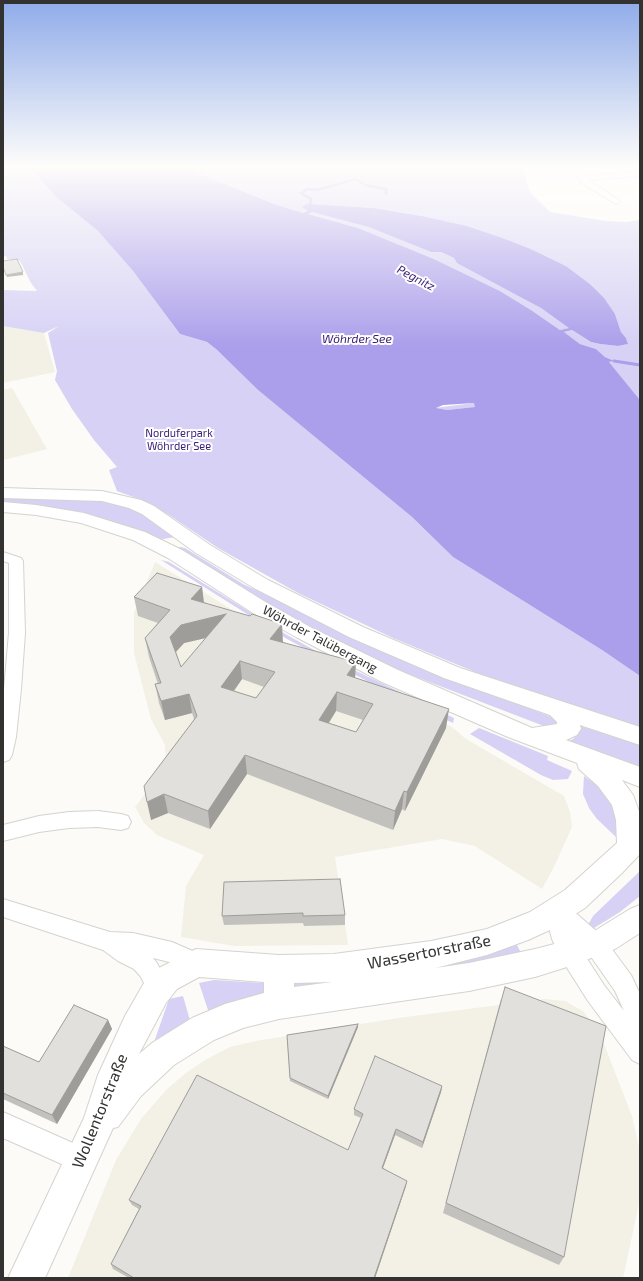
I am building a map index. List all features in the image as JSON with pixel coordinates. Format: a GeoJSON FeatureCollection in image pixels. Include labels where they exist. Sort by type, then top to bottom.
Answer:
{"type":"FeatureCollection","features":[{"type":"Feature","properties":{"kind":"main road","name":"Wöhrder Talübergang"},"geometry":{"type":"LineString","coordinates":[[3,491],[102,496],[130,502],[148,510],[204,549],[261,584],[356,632],[452,673],[640,736]]}},
{"type":"Feature","properties":{"kind":"main road","name":"Wöhrder Talübergang"},"geometry":{"type":"LineString","coordinates":[[3,507],[36,510],[84,518],[125,530],[161,546],[271,614],[323,643],[402,681],[530,736],[640,777]]}},
{"type":"Feature","properties":{"kind":"main road"},"geometry":{"type":"LineString","coordinates":[[161,546],[170,542],[176,542],[204,549]]}},
{"type":"Feature","properties":{"kind":"main road"},"geometry":{"type":"LineString","coordinates":[[530,736],[560,733],[569,730],[568,719],[559,710]]}},
{"type":"Feature","properties":{"kind":"main road"},"geometry":{"type":"LineString","coordinates":[[578,755],[607,779],[624,802],[635,842]]}},
{"type":"Feature","properties":{"kind":"main road","name":"Wassertorstraße"},"geometry":{"type":"LineString","coordinates":[[196,963],[279,968],[313,968],[361,965],[447,952],[487,942],[511,934],[556,912],[575,900],[635,842]]}},
{"type":"Feature","properties":{"kind":"main road","name":"Wassertorstraße"},"geometry":{"type":"LineString","coordinates":[[99,1123],[130,1085],[153,1063],[175,1046],[203,1029],[224,1019],[279,1004],[469,977],[535,963],[583,949],[614,935],[640,918]]}},
{"type":"Feature","properties":{"kind":"main road","name":"Wollentorstraße"},"geometry":{"type":"LineString","coordinates":[[26,1278],[99,1123],[114,1075],[136,1026],[158,987],[171,977],[196,963]]}},
{"type":"Feature","properties":{"kind":"main road"},"geometry":{"type":"LineString","coordinates":[[279,968],[279,1004]]}},
{"type":"Feature","properties":{"kind":"street"},"geometry":{"type":"LineString","coordinates":[[3,556],[16,561],[17,633],[7,737],[3,755]]}},
{"type":"Feature","properties":{"kind":"street"},"geometry":{"type":"LineString","coordinates":[[3,833],[39,824],[69,820],[98,819],[121,822]]}},
{"type":"Feature","properties":{"kind":"street","name":"Wassertorstraße"},"geometry":{"type":"LineString","coordinates":[[3,908],[110,942],[133,943],[166,951],[196,963]]}},
{"type":"Feature","properties":{"kind":"street"},"geometry":{"type":"LineString","coordinates":[[556,912],[563,939],[583,949],[626,988],[634,1004],[640,1027]]}},
{"type":"Feature","properties":{"kind":"street","name":"Wassertorstraße"},"geometry":{"type":"LineString","coordinates":[[110,942],[126,954],[142,962],[149,970],[158,987]]}},
{"type":"Feature","properties":{"kind":"street"},"geometry":{"type":"LineString","coordinates":[[583,949],[596,993],[640,1052]]}},
{"type":"Feature","properties":{"kind":"street"},"geometry":{"type":"LineString","coordinates":[[3,1125],[82,1160]]}},
{"type":"Feature","properties":{"kind":"shaded area"},"geometry":{"type":"Polygon","coordinates":[[[3,326],[44,333],[55,372],[3,383],[3,326]]]}},
{"type":"Feature","properties":{"kind":"shaded area"},"geometry":{"type":"Polygon","coordinates":[[[12,388],[47,449],[3,460],[3,390],[12,388]]]}},
{"type":"Feature","properties":{"kind":"shaded area"},"geometry":{"type":"Polygon","coordinates":[[[155,562],[313,660],[452,727],[466,739],[564,796],[570,812],[572,827],[554,867],[542,889],[475,846],[442,839],[335,857],[348,945],[234,946],[181,937],[186,886],[204,855],[157,835],[144,823],[135,807],[166,766],[165,745],[151,719],[134,653],[134,613],[155,562]]]}},
{"type":"Feature","properties":{"kind":"shaded area"},"geometry":{"type":"Polygon","coordinates":[[[545,999],[565,1001],[583,1011],[599,1031],[632,1116],[639,1147],[640,1199],[623,1278],[68,1278],[116,1160],[141,1119],[167,1089],[187,1072],[207,1059],[230,1047],[256,1041],[398,1018],[545,999]]]}},
{"type":"Feature","properties":{"kind":"green space","name":"Norduferpark Wöhrder See"},"geometry":{"type":"Polygon","coordinates":[[[3,228],[94,228],[133,271],[180,334],[207,342],[216,349],[258,390],[412,517],[453,557],[602,650],[640,676],[640,728],[561,703],[475,672],[393,638],[298,593],[218,548],[169,515],[144,501],[117,491],[109,470],[117,467],[94,440],[72,409],[55,380],[57,371],[48,333],[59,326],[44,333],[3,326],[3,290],[37,291],[31,283],[20,261],[7,259],[6,256],[3,256],[3,228]]]}},
{"type":"Feature","properties":{"kind":"green space"},"geometry":{"type":"Polygon","coordinates":[[[358,228],[372,228],[431,252],[441,252],[454,258],[541,308],[570,328],[560,330],[500,291],[434,259],[358,228]]]}},
{"type":"Feature","properties":{"kind":"green space"},"geometry":{"type":"Polygon","coordinates":[[[472,228],[640,228],[640,400],[609,362],[613,361],[605,357],[596,349],[580,344],[564,332],[572,330],[591,342],[600,344],[618,346],[628,344],[626,338],[621,332],[615,314],[590,284],[566,266],[531,249],[472,228]]]}},
{"type":"Feature","properties":{"kind":"green space"},"geometry":{"type":"Polygon","coordinates":[[[474,403],[476,407],[447,410],[435,408],[474,403]]]}},
{"type":"Feature","properties":{"kind":"green space"},"geometry":{"type":"Polygon","coordinates":[[[3,496],[104,501],[135,509],[175,537],[157,540],[3,505],[3,496]]]}},
{"type":"Feature","properties":{"kind":"green space"},"geometry":{"type":"Polygon","coordinates":[[[178,548],[185,548],[243,584],[355,637],[482,690],[562,721],[549,728],[372,660],[274,611],[178,548]]]}},
{"type":"Feature","properties":{"kind":"green space"},"geometry":{"type":"Polygon","coordinates":[[[161,560],[169,562],[287,635],[325,656],[454,718],[453,723],[407,702],[287,639],[161,560]]]}},
{"type":"Feature","properties":{"kind":"green space"},"geometry":{"type":"Polygon","coordinates":[[[580,726],[640,745],[640,767],[567,742],[578,734],[580,726]]]}},
{"type":"Feature","properties":{"kind":"green space"},"geometry":{"type":"Polygon","coordinates":[[[479,728],[548,756],[547,760],[572,771],[568,779],[553,780],[541,775],[470,734],[479,728]]]}},
{"type":"Feature","properties":{"kind":"green space"},"geometry":{"type":"Polygon","coordinates":[[[584,776],[603,789],[616,808],[618,829],[616,837],[597,819],[589,808],[583,794],[584,776]]]}},
{"type":"Feature","properties":{"kind":"green space"},"geometry":{"type":"Polygon","coordinates":[[[640,871],[640,896],[620,912],[594,928],[587,927],[593,916],[640,871]]]}},
{"type":"Feature","properties":{"kind":"green space"},"geometry":{"type":"Polygon","coordinates":[[[516,943],[523,957],[293,991],[296,983],[369,979],[442,967],[476,958],[516,943]]]}},
{"type":"Feature","properties":{"kind":"green space"},"geometry":{"type":"Polygon","coordinates":[[[214,980],[263,983],[266,985],[266,996],[210,1016],[199,983],[214,980]]]}},
{"type":"Feature","properties":{"kind":"green space"},"geometry":{"type":"Polygon","coordinates":[[[183,996],[191,1024],[151,1051],[169,999],[183,996]]]}},
{"type":"Feature","properties":{"kind":"water","name":"Wöhrder See"},"geometry":{"type":"Polygon","coordinates":[[[94,228],[357,228],[434,259],[500,291],[560,330],[569,328],[541,308],[457,263],[454,258],[441,252],[431,252],[371,228],[472,228],[531,249],[566,266],[590,284],[604,298],[615,314],[621,332],[626,338],[628,344],[618,346],[600,344],[591,342],[572,330],[564,332],[580,344],[596,349],[605,357],[614,361],[609,362],[640,400],[640,676],[602,650],[453,557],[412,517],[258,390],[216,349],[207,342],[180,334],[133,271],[94,228]],[[474,403],[443,405],[436,408],[447,410],[475,407],[474,403]]]}},
{"type":"Feature","properties":{"kind":"building"},"geometry":{"type":"Polygon","coordinates":[[[17,259],[23,272],[6,275],[3,267],[3,261],[17,259]]]}},
{"type":"Feature","properties":{"kind":"building"},"geometry":{"type":"Polygon","coordinates":[[[157,573],[202,587],[191,599],[250,616],[252,614],[282,624],[270,639],[356,662],[347,675],[449,709],[407,792],[404,791],[395,811],[245,755],[208,811],[164,794],[147,802],[144,786],[197,716],[189,694],[161,701],[155,684],[161,683],[145,638],[170,610],[134,597],[157,573]],[[226,614],[181,625],[170,637],[181,667],[226,614]],[[240,661],[221,687],[256,698],[275,672],[240,661]],[[337,692],[319,720],[356,732],[373,704],[337,692]]]}},
{"type":"Feature","properties":{"kind":"building"},"geometry":{"type":"Polygon","coordinates":[[[340,879],[345,915],[303,916],[303,913],[222,916],[224,882],[340,879]]]}},
{"type":"Feature","properties":{"kind":"building"},"geometry":{"type":"Polygon","coordinates":[[[505,987],[606,1026],[564,1257],[446,1203],[505,987]]]}},
{"type":"Feature","properties":{"kind":"building"},"geometry":{"type":"Polygon","coordinates":[[[74,1005],[108,1020],[52,1115],[3,1093],[3,1046],[39,1062],[74,1005]]]}},
{"type":"Feature","properties":{"kind":"building"},"geometry":{"type":"Polygon","coordinates":[[[358,1024],[328,1096],[290,1078],[287,1035],[358,1024]]]}},
{"type":"Feature","properties":{"kind":"building"},"geometry":{"type":"Polygon","coordinates":[[[375,1056],[442,1086],[423,1142],[396,1129],[382,1168],[407,1181],[374,1278],[134,1278],[111,1264],[141,1206],[129,1200],[197,1075],[348,1150],[363,1114],[354,1109],[375,1056]]]}},
{"type":"Feature","properties":{"kind":"waterway"},"geometry":{"type":"LineString","coordinates":[[614,361],[640,365]]}},
{"type":"Feature","properties":{"kind":"water label","name":"Pegnitz"},"geometry":{"type":"Point","coordinates":[416,278]}}]}
